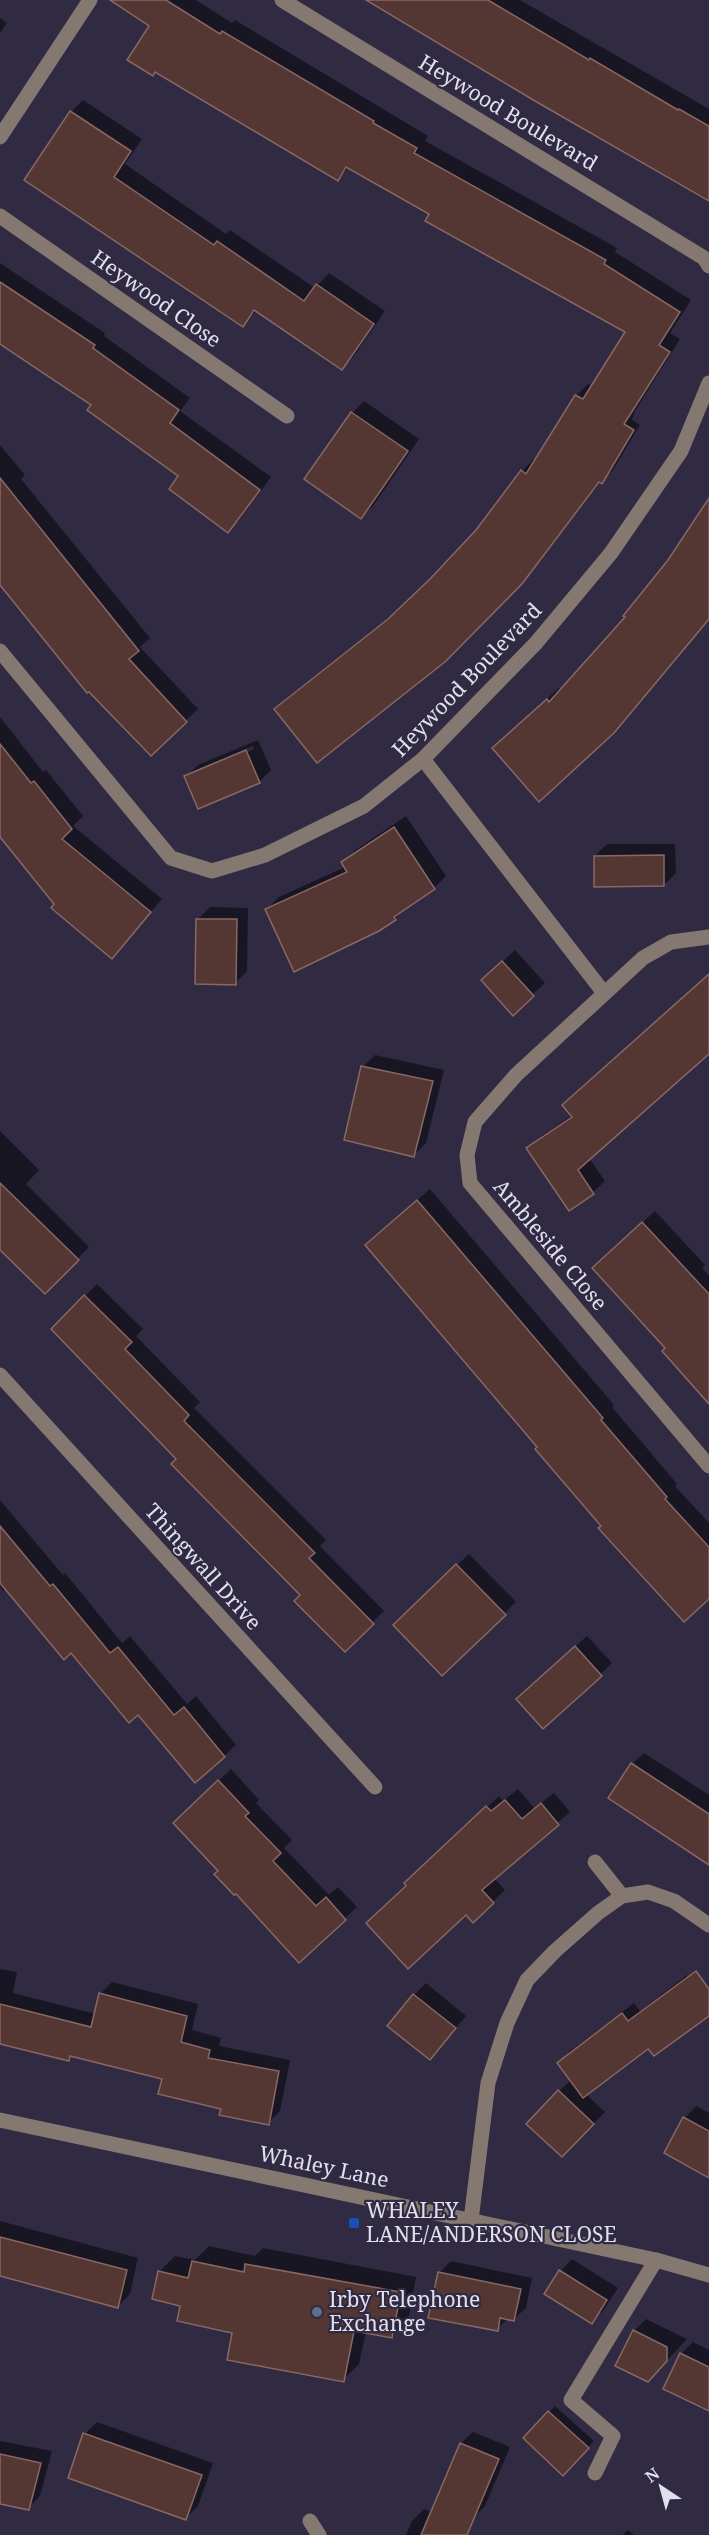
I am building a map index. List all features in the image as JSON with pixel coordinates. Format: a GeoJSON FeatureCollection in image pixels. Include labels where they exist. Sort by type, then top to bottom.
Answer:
{"type":"FeatureCollection","features":[{"type":"Feature","properties":{"kind":"street"},"geometry":{"type":"LineString","coordinates":[[0,136],[90,0]]}},
{"type":"Feature","properties":{"kind":"street","name":"Heywood Boulevard"},"geometry":{"type":"LineString","coordinates":[[282,0],[704,258],[709,266]]}},
{"type":"Feature","properties":{"kind":"street","name":"Heywood Close"},"geometry":{"type":"LineString","coordinates":[[0,216],[288,416]]}},
{"type":"Feature","properties":{"kind":"street","name":"Heywood Boulevard"},"geometry":{"type":"LineString","coordinates":[[0,651],[171,858],[212,871],[265,855],[364,806],[423,759],[536,643],[611,553],[681,451],[709,383]]}},
{"type":"Feature","properties":{"kind":"street"},"geometry":{"type":"LineString","coordinates":[[423,759],[604,993]]}},
{"type":"Feature","properties":{"kind":"street","name":"Ambleside Close"},"geometry":{"type":"LineString","coordinates":[[709,937],[671,942],[643,958],[604,993],[516,1075],[475,1122],[467,1155],[470,1183],[709,1466]]}},
{"type":"Feature","properties":{"kind":"street","name":"Thingwall Drive"},"geometry":{"type":"LineString","coordinates":[[0,1375],[375,1787]]}},
{"type":"Feature","properties":{"kind":"street"},"geometry":{"type":"LineString","coordinates":[[595,1862],[622,1896]]}},
{"type":"Feature","properties":{"kind":"street"},"geometry":{"type":"LineString","coordinates":[[471,2220],[488,2083],[507,2023],[527,1980],[555,1951],[598,1913],[622,1896],[648,1892],[674,1901],[709,1924]]}},
{"type":"Feature","properties":{"kind":"street","name":"Whaley Lane"},"geometry":{"type":"LineString","coordinates":[[0,2120],[656,2260],[709,2276]]}},
{"type":"Feature","properties":{"kind":"street"},"geometry":{"type":"LineString","coordinates":[[595,2473],[613,2436],[571,2400],[656,2260]]}},
{"type":"Feature","properties":{"kind":"street"},"geometry":{"type":"LineString","coordinates":[[310,2521],[319,2535]]}},
{"type":"Feature","properties":{"kind":"building"},"geometry":{"type":"Polygon","coordinates":[[[110,0],[166,0],[220,34],[222,31],[374,121],[373,123],[417,148],[414,153],[606,260],[604,264],[680,312],[659,345],[670,352],[624,424],[634,430],[602,484],[599,482],[522,584],[446,661],[317,763],[274,709],[388,619],[476,530],[521,470],[526,474],[575,395],[583,399],[625,332],[425,221],[429,214],[346,167],[338,181],[155,72],[153,76],[127,60],[149,26],[110,0]]]}},
{"type":"Feature","properties":{"kind":"building"},"geometry":{"type":"Polygon","coordinates":[[[366,0],[488,0],[589,60],[590,58],[709,126],[709,201],[535,101],[366,0]]]}},
{"type":"Feature","properties":{"kind":"building"},"geometry":{"type":"Polygon","coordinates":[[[70,111],[131,151],[114,177],[214,245],[217,241],[304,301],[316,284],[374,324],[342,370],[254,310],[243,327],[24,180],[70,111]]]}},
{"type":"Feature","properties":{"kind":"building"},"geometry":{"type":"Polygon","coordinates":[[[0,282],[95,345],[93,348],[179,410],[170,423],[260,490],[228,533],[169,489],[178,476],[87,410],[91,405],[0,344],[0,282]]]}},
{"type":"Feature","properties":{"kind":"building"},"geometry":{"type":"Polygon","coordinates":[[[351,412],[408,451],[361,519],[304,479],[351,412]]]}},
{"type":"Feature","properties":{"kind":"building"},"geometry":{"type":"Polygon","coordinates":[[[0,478],[139,651],[129,659],[187,722],[151,756],[89,692],[87,693],[0,585],[0,478]]]}},
{"type":"Feature","properties":{"kind":"building"},"geometry":{"type":"Polygon","coordinates":[[[709,498],[709,619],[614,733],[539,802],[492,748],[547,699],[549,702],[625,617],[623,616],[668,560],[709,498]]]}},
{"type":"Feature","properties":{"kind":"building"},"geometry":{"type":"Polygon","coordinates":[[[0,744],[31,783],[34,781],[72,829],[62,839],[151,912],[112,959],[51,908],[54,904],[0,837],[0,744]]]}},
{"type":"Feature","properties":{"kind":"building"},"geometry":{"type":"Polygon","coordinates":[[[246,750],[260,783],[198,809],[184,776],[246,750]]]}},
{"type":"Feature","properties":{"kind":"building"},"geometry":{"type":"Polygon","coordinates":[[[394,827],[435,889],[394,917],[396,920],[379,931],[294,972],[265,909],[347,872],[341,862],[394,827]]]}},
{"type":"Feature","properties":{"kind":"building"},"geometry":{"type":"Polygon","coordinates":[[[664,855],[664,886],[594,887],[594,856],[664,855]]]}},
{"type":"Feature","properties":{"kind":"building"},"geometry":{"type":"Polygon","coordinates":[[[196,919],[237,919],[236,985],[195,984],[196,919]]]}},
{"type":"Feature","properties":{"kind":"building"},"geometry":{"type":"Polygon","coordinates":[[[502,961],[534,996],[513,1016],[481,980],[502,961]]]}},
{"type":"Feature","properties":{"kind":"building"},"geometry":{"type":"Polygon","coordinates":[[[709,974],[709,1054],[578,1170],[594,1194],[569,1211],[526,1148],[572,1117],[562,1105],[709,974]]]}},
{"type":"Feature","properties":{"kind":"building"},"geometry":{"type":"Polygon","coordinates":[[[361,1066],[433,1081],[414,1157],[344,1140],[361,1066]]]}},
{"type":"Feature","properties":{"kind":"building"},"geometry":{"type":"Polygon","coordinates":[[[0,1183],[79,1260],[45,1294],[0,1250],[0,1183]]]}},
{"type":"Feature","properties":{"kind":"building"},"geometry":{"type":"Polygon","coordinates":[[[417,1200],[603,1418],[601,1420],[667,1497],[665,1499],[709,1547],[709,1599],[684,1622],[598,1528],[601,1526],[535,1449],[537,1447],[365,1245],[417,1200]]]}},
{"type":"Feature","properties":{"kind":"building"},"geometry":{"type":"Polygon","coordinates":[[[642,1222],[709,1294],[709,1404],[662,1351],[665,1348],[592,1268],[642,1222]]]}},
{"type":"Feature","properties":{"kind":"building"},"geometry":{"type":"Polygon","coordinates":[[[84,1295],[132,1342],[125,1349],[189,1415],[184,1421],[315,1553],[309,1558],[374,1624],[345,1652],[294,1601],[300,1595],[171,1464],[176,1459],[51,1329],[84,1295]]]}},
{"type":"Feature","properties":{"kind":"building"},"geometry":{"type":"Polygon","coordinates":[[[0,1526],[50,1586],[53,1584],[110,1653],[118,1647],[174,1715],[184,1707],[225,1757],[195,1783],[138,1715],[129,1723],[71,1653],[64,1660],[0,1583],[0,1526]]]}},
{"type":"Feature","properties":{"kind":"building"},"geometry":{"type":"Polygon","coordinates":[[[456,1564],[506,1615],[442,1676],[393,1625],[456,1564]]]}},
{"type":"Feature","properties":{"kind":"building"},"geometry":{"type":"Polygon","coordinates":[[[575,1646],[602,1676],[543,1729],[516,1699],[575,1646]]]}},
{"type":"Feature","properties":{"kind":"building"},"geometry":{"type":"Polygon","coordinates":[[[631,1763],[709,1814],[709,1865],[608,1798],[631,1763]]]}},
{"type":"Feature","properties":{"kind":"building"},"geometry":{"type":"Polygon","coordinates":[[[218,1780],[249,1813],[245,1816],[281,1853],[273,1861],[316,1906],[326,1897],[346,1920],[299,1963],[236,1894],[234,1895],[214,1874],[218,1871],[173,1823],[218,1780]]]}},
{"type":"Feature","properties":{"kind":"building"},"geometry":{"type":"Polygon","coordinates":[[[505,1800],[522,1819],[541,1803],[559,1825],[482,1890],[494,1903],[473,1923],[466,1915],[408,1969],[366,1923],[406,1886],[404,1883],[486,1806],[491,1811],[505,1800]]]}},
{"type":"Feature","properties":{"kind":"building"},"geometry":{"type":"Polygon","coordinates":[[[696,1971],[709,1989],[709,2016],[654,2056],[648,2049],[583,2098],[557,2063],[622,2013],[628,2021],[696,1971]]]}},
{"type":"Feature","properties":{"kind":"building"},"geometry":{"type":"Polygon","coordinates":[[[99,1993],[187,2016],[181,2042],[210,2050],[208,2058],[279,2071],[269,2125],[219,2115],[221,2109],[158,2094],[162,2079],[70,2056],[69,2061],[0,2044],[0,2004],[91,2027],[99,1993]]]}},
{"type":"Feature","properties":{"kind":"building"},"geometry":{"type":"Polygon","coordinates":[[[413,1994],[456,2028],[430,2060],[387,2026],[413,1994]]]}},
{"type":"Feature","properties":{"kind":"building"},"geometry":{"type":"Polygon","coordinates":[[[558,2090],[594,2124],[562,2157],[526,2124],[558,2090]]]}},
{"type":"Feature","properties":{"kind":"building"},"geometry":{"type":"Polygon","coordinates":[[[683,2117],[709,2131],[709,2178],[664,2153],[683,2117]]]}},
{"type":"Feature","properties":{"kind":"building"},"geometry":{"type":"Polygon","coordinates":[[[0,2237],[127,2270],[118,2308],[0,2276],[0,2237]]]}},
{"type":"Feature","properties":{"kind":"building","name":"Irby Telephone Exchange"},"geometry":{"type":"Polygon","coordinates":[[[192,2261],[244,2272],[245,2264],[401,2292],[392,2338],[354,2331],[344,2382],[227,2360],[232,2333],[177,2321],[180,2306],[152,2299],[158,2271],[188,2278],[192,2261]]]}},
{"type":"Feature","properties":{"kind":"building"},"geometry":{"type":"Polygon","coordinates":[[[559,2270],[607,2300],[592,2324],[544,2294],[559,2270]]]}},
{"type":"Feature","properties":{"kind":"building"},"geometry":{"type":"Polygon","coordinates":[[[438,2272],[521,2289],[514,2321],[500,2318],[498,2331],[428,2318],[438,2272]]]}},
{"type":"Feature","properties":{"kind":"building"},"geometry":{"type":"Polygon","coordinates":[[[633,2330],[667,2347],[667,2361],[648,2382],[615,2366],[633,2330]]]}},
{"type":"Feature","properties":{"kind":"building"},"geometry":{"type":"Polygon","coordinates":[[[680,2353],[709,2367],[709,2411],[663,2389],[680,2353]]]}},
{"type":"Feature","properties":{"kind":"building"},"geometry":{"type":"Polygon","coordinates":[[[548,2411],[589,2448],[563,2476],[523,2438],[548,2411]]]}},
{"type":"Feature","properties":{"kind":"building"},"geometry":{"type":"Polygon","coordinates":[[[83,2433],[202,2475],[186,2520],[68,2478],[83,2433]]]}},
{"type":"Feature","properties":{"kind":"building"},"geometry":{"type":"Polygon","coordinates":[[[460,2443],[499,2459],[467,2535],[421,2535],[460,2443]]]}},
{"type":"Feature","properties":{"kind":"building"},"geometry":{"type":"Polygon","coordinates":[[[0,2454],[41,2463],[29,2510],[0,2504],[0,2454]]]}},
{"type":"Feature","properties":{"kind":"place","name":"WHALEY LANE/ANDERSON CLOSE"},"geometry":{"type":"Point","coordinates":[354,2223]}},
{"type":"Feature","properties":{"kind":"place","name":"Irby Telephone Exchange"},"geometry":{"type":"Point","coordinates":[317,2312]}}]}
